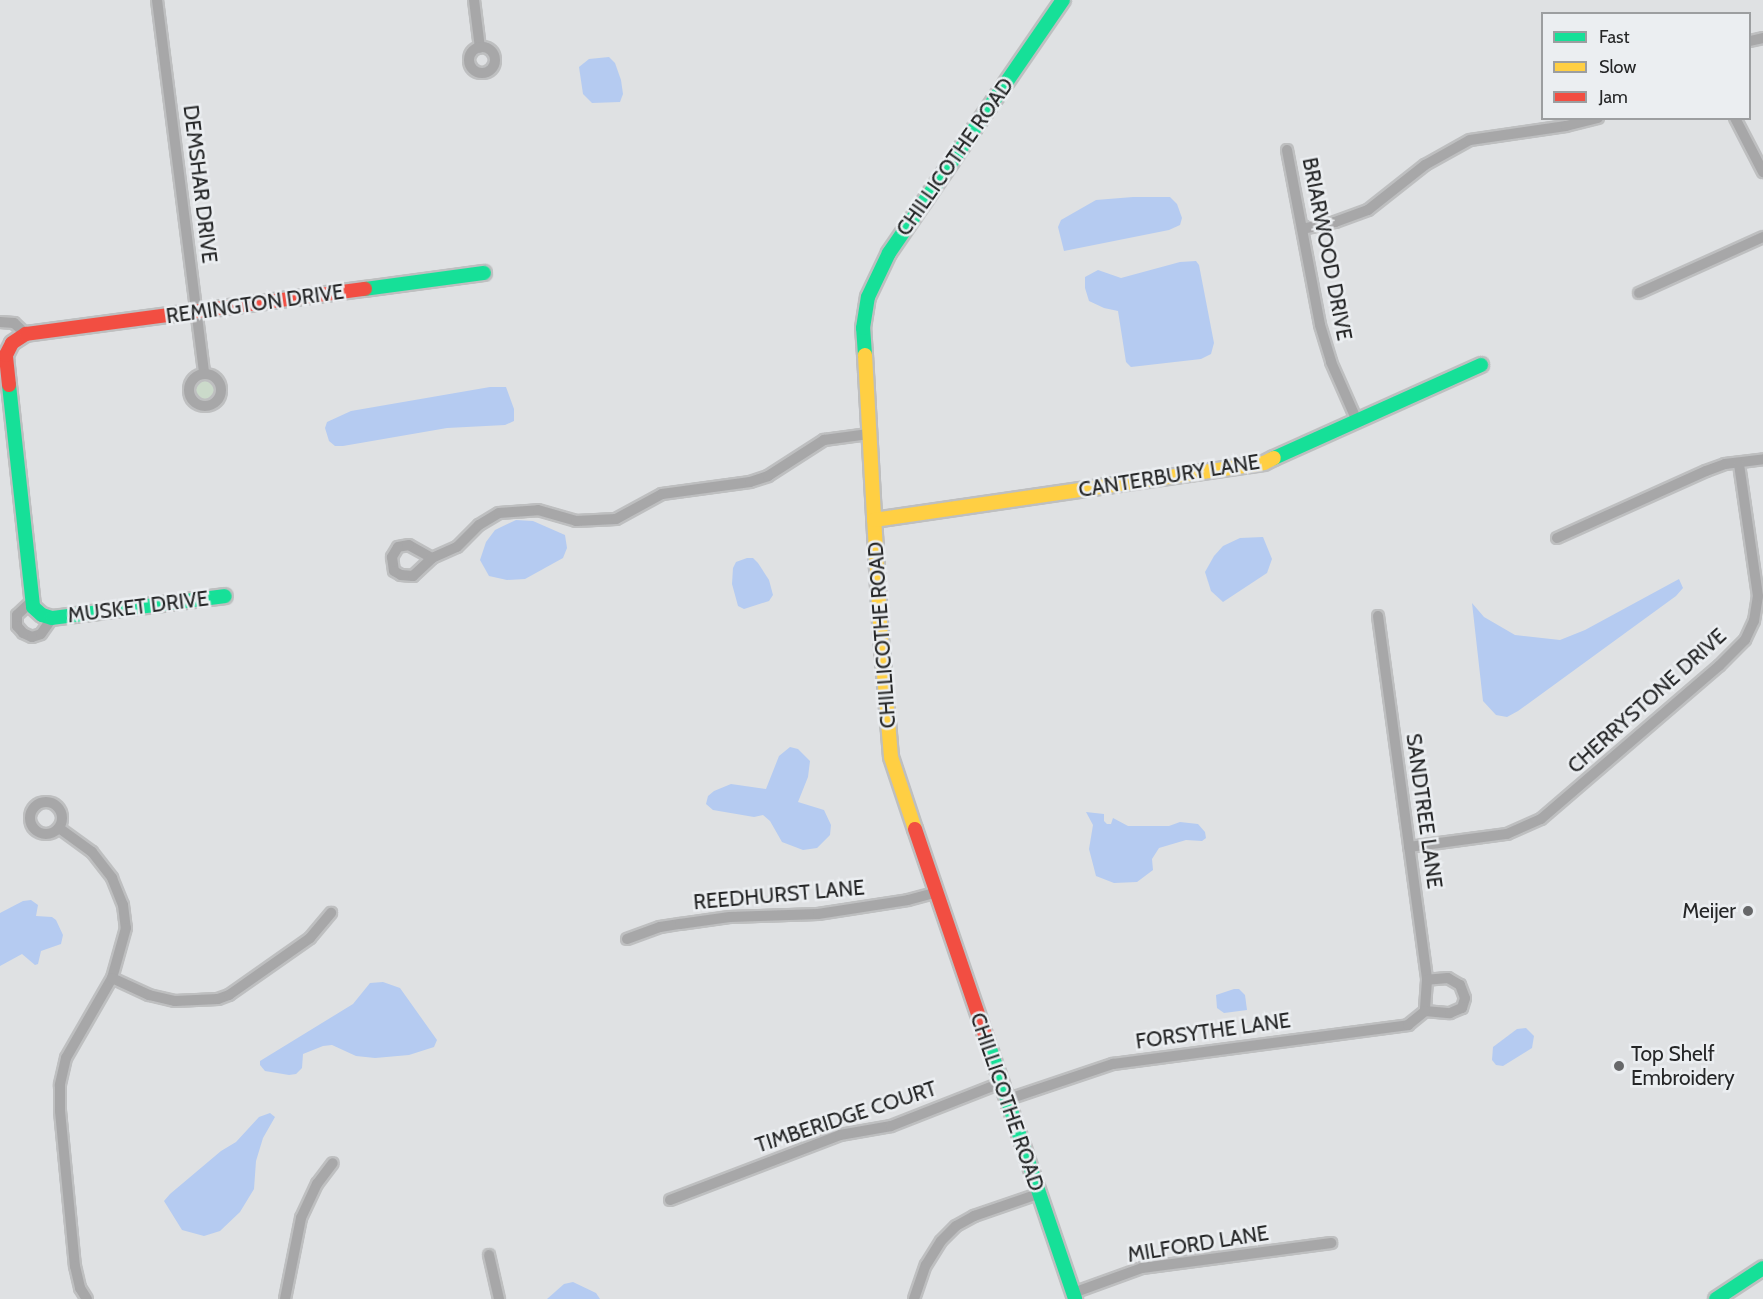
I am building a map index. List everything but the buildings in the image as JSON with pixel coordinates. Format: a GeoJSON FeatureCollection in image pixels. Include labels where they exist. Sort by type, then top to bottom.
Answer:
{"type":"FeatureCollection","features":[{"type":"Feature","properties":{"kind":"street","name":"DEMSHAR DRIVE"},"geometry":{"type":"LineString","coordinates":[[157,0],[204,372]]}},
{"type":"Feature","properties":{"kind":"street"},"geometry":{"type":"LineString","coordinates":[[474,0],[480,48]]}},
{"type":"Feature","properties":{"kind":"street","name":"CHILLICOTHE ROAD"},"geometry":{"type":"LineString","coordinates":[[1063,0],[889,253],[868,297],[862,328],[884,696],[891,756],[935,892],[1074,1296]]}},
{"type":"Feature","properties":{"kind":"street"},"geometry":{"type":"LineString","coordinates":[[1302,229],[1335,222],[1368,210],[1425,165],[1470,140],[1566,126],[1591,120]]}},
{"type":"Feature","properties":{"kind":"street"},"geometry":{"type":"LineString","coordinates":[[1736,120],[1763,172]]}},
{"type":"Feature","properties":{"kind":"street","name":"BRIARWOOD DRIVE"},"geometry":{"type":"LineString","coordinates":[[1287,150],[1325,346],[1357,421]]}},
{"type":"Feature","properties":{"kind":"street"},"geometry":{"type":"LineString","coordinates":[[1639,293],[1763,237]]}},
{"type":"Feature","properties":{"kind":"street","name":"REMINGTON DRIVE"},"geometry":{"type":"LineString","coordinates":[[26,334],[484,273]]}},
{"type":"Feature","properties":{"kind":"street"},"geometry":{"type":"LineString","coordinates":[[0,322],[14,323],[26,334],[12,342],[3,354],[31,602],[37,611],[52,618],[41,634],[32,637],[23,633],[17,626],[18,615],[31,602]]}},
{"type":"Feature","properties":{"kind":"street","name":"CANTERBURY LANE"},"geometry":{"type":"LineString","coordinates":[[874,520],[1264,463],[1481,365]]}},
{"type":"Feature","properties":{"kind":"street"},"geometry":{"type":"LineString","coordinates":[[432,558],[457,547],[479,525],[499,513],[538,510],[576,521],[616,519],[662,494],[750,482],[768,476],[824,440],[869,434]]}},
{"type":"Feature","properties":{"kind":"street"},"geometry":{"type":"LineString","coordinates":[[1557,538],[1706,471],[1725,464],[1739,464],[1763,459]]}},
{"type":"Feature","properties":{"kind":"street","name":"CHERRYSTONE DRIVE"},"geometry":{"type":"LineString","coordinates":[[1409,847],[1508,834],[1541,819],[1711,673],[1745,640],[1754,621],[1758,596],[1739,464]]}},
{"type":"Feature","properties":{"kind":"street","name":"MUSKET DRIVE"},"geometry":{"type":"LineString","coordinates":[[52,618],[225,596]]}},
{"type":"Feature","properties":{"kind":"street","name":"SANDTREE LANE"},"geometry":{"type":"LineString","coordinates":[[1378,616],[1427,980],[1425,1011]]}},
{"type":"Feature","properties":{"kind":"street"},"geometry":{"type":"LineString","coordinates":[[59,828],[92,852],[112,878],[123,905],[126,928],[112,978],[66,1058],[60,1085],[60,1111],[75,1266],[80,1288],[87,1299]]}},
{"type":"Feature","properties":{"kind":"street","name":"REEDHURST LANE"},"geometry":{"type":"LineString","coordinates":[[627,939],[660,927],[730,917],[818,914],[908,900],[935,892]]}},
{"type":"Feature","properties":{"kind":"street"},"geometry":{"type":"LineString","coordinates":[[112,978],[149,995],[175,1001],[218,999],[229,995],[310,938],[331,913]]}},
{"type":"Feature","properties":{"kind":"street"},"geometry":{"type":"LineString","coordinates":[[1425,1011],[1450,1012],[1462,1008],[1465,998],[1460,985],[1448,978],[1427,980]]}},
{"type":"Feature","properties":{"kind":"street","name":"FORSYTHE LANE"},"geometry":{"type":"LineString","coordinates":[[1006,1100],[1113,1064],[1408,1024],[1425,1011]]}},
{"type":"Feature","properties":{"kind":"street","name":"TIMBERIDGE COURT"},"geometry":{"type":"LineString","coordinates":[[670,1200],[840,1135],[891,1126],[1001,1083]]}},
{"type":"Feature","properties":{"kind":"street"},"geometry":{"type":"LineString","coordinates":[[285,1299],[301,1218],[317,1184],[333,1163]]}},
{"type":"Feature","properties":{"kind":"street"},"geometry":{"type":"LineString","coordinates":[[914,1299],[926,1265],[940,1241],[956,1226],[974,1216],[1038,1194]]}},
{"type":"Feature","properties":{"kind":"street","name":"MILFORD LANE"},"geometry":{"type":"LineString","coordinates":[[1074,1296],[1142,1268],[1331,1243]]}},
{"type":"Feature","properties":{"kind":"street"},"geometry":{"type":"LineString","coordinates":[[489,1255],[499,1299]]}},
{"type":"Feature","properties":{"kind":"street"},"geometry":{"type":"LineString","coordinates":[[1716,1299],[1763,1268]]}},
{"type":"Feature","properties":{"kind":"green space"},"geometry":{"type":"Polygon","coordinates":[[[205,378],[213,381],[216,389],[213,397],[205,400],[197,397],[194,389],[197,381],[205,378]]]}},
{"type":"Feature","properties":{"kind":"water"},"geometry":{"type":"Polygon","coordinates":[[[609,57],[615,63],[623,94],[620,102],[592,103],[583,94],[579,67],[589,59],[609,57]]]}},
{"type":"Feature","properties":{"kind":"water"},"geometry":{"type":"Polygon","coordinates":[[[1170,197],[1177,204],[1182,218],[1180,225],[1169,230],[1064,251],[1058,227],[1061,220],[1096,200],[1170,197]]]}},
{"type":"Feature","properties":{"kind":"water"},"geometry":{"type":"Polygon","coordinates":[[[1196,261],[1199,265],[1214,343],[1211,354],[1201,359],[1131,367],[1126,362],[1118,311],[1089,301],[1085,288],[1085,277],[1098,270],[1121,278],[1180,262],[1196,261]]]}},
{"type":"Feature","properties":{"kind":"water"},"geometry":{"type":"Polygon","coordinates":[[[490,387],[506,387],[514,409],[514,421],[505,425],[447,428],[343,446],[335,446],[329,441],[325,428],[327,422],[351,411],[490,387]]]}},
{"type":"Feature","properties":{"kind":"water"},"geometry":{"type":"Polygon","coordinates":[[[516,520],[533,521],[565,535],[567,548],[563,558],[525,579],[507,580],[489,576],[480,560],[486,542],[495,530],[516,520]]]}},
{"type":"Feature","properties":{"kind":"water"},"geometry":{"type":"Polygon","coordinates":[[[1263,537],[1272,559],[1267,573],[1223,602],[1211,591],[1205,572],[1214,556],[1223,546],[1240,538],[1263,537]]]}},
{"type":"Feature","properties":{"kind":"water"},"geometry":{"type":"Polygon","coordinates":[[[753,558],[758,563],[769,580],[773,595],[769,601],[744,609],[738,606],[732,584],[733,568],[736,562],[753,558]]]}},
{"type":"Feature","properties":{"kind":"water"},"geometry":{"type":"Polygon","coordinates":[[[1679,579],[1683,588],[1676,596],[1518,711],[1507,717],[1496,715],[1483,701],[1472,603],[1484,617],[1515,635],[1560,640],[1585,630],[1679,579]]]}},
{"type":"Feature","properties":{"kind":"water"},"geometry":{"type":"Polygon","coordinates":[[[790,747],[798,749],[810,761],[808,777],[798,802],[824,810],[831,825],[830,835],[817,848],[803,850],[782,842],[770,821],[763,815],[754,817],[713,810],[706,804],[708,796],[714,791],[731,784],[766,789],[779,756],[790,747]]]}},
{"type":"Feature","properties":{"kind":"water"},"geometry":{"type":"Polygon","coordinates":[[[1086,812],[1104,814],[1104,821],[1107,824],[1111,824],[1113,818],[1128,826],[1169,826],[1180,822],[1198,824],[1205,832],[1206,838],[1202,841],[1186,840],[1159,848],[1152,859],[1153,870],[1137,882],[1114,883],[1096,876],[1089,849],[1093,825],[1086,812]]]}},
{"type":"Feature","properties":{"kind":"water"},"geometry":{"type":"Polygon","coordinates":[[[31,900],[38,905],[36,916],[52,917],[56,920],[63,935],[61,944],[41,951],[38,964],[35,965],[22,954],[0,966],[0,913],[23,901],[31,900]]]}},
{"type":"Feature","properties":{"kind":"water"},"geometry":{"type":"Polygon","coordinates":[[[383,982],[400,988],[437,1040],[434,1047],[409,1055],[375,1058],[356,1056],[332,1045],[323,1046],[303,1054],[302,1068],[296,1074],[289,1075],[265,1071],[260,1065],[260,1061],[353,1004],[370,983],[383,982]]]}},
{"type":"Feature","properties":{"kind":"water"},"geometry":{"type":"Polygon","coordinates":[[[1239,989],[1245,995],[1247,1010],[1224,1013],[1217,1008],[1216,995],[1239,989]]]}},
{"type":"Feature","properties":{"kind":"water"},"geometry":{"type":"Polygon","coordinates":[[[1526,1028],[1534,1036],[1532,1048],[1503,1066],[1496,1065],[1492,1060],[1493,1047],[1517,1029],[1526,1028]]]}},
{"type":"Feature","properties":{"kind":"water"},"geometry":{"type":"Polygon","coordinates":[[[270,1113],[275,1117],[263,1138],[256,1161],[254,1189],[240,1212],[220,1231],[204,1236],[182,1230],[164,1201],[221,1151],[236,1142],[259,1117],[270,1113]]]}},
{"type":"Feature","properties":{"kind":"water"},"geometry":{"type":"Polygon","coordinates":[[[573,1282],[596,1293],[600,1299],[547,1299],[564,1284],[573,1282]]]}},
{"type":"Feature","properties":{"kind":"traffic: fast"},"geometry":{"type":"LineString","coordinates":[[865,355],[863,328],[868,297],[889,253],[1063,0]]}},
{"type":"Feature","properties":{"kind":"traffic: fast"},"geometry":{"type":"LineString","coordinates":[[365,289],[484,273]]}},
{"type":"Feature","properties":{"kind":"traffic: fast"},"geometry":{"type":"LineString","coordinates":[[1274,458],[1481,365]]}},
{"type":"Feature","properties":{"kind":"traffic: fast"},"geometry":{"type":"LineString","coordinates":[[9,385],[33,607],[42,615],[52,618],[225,596]]}},
{"type":"Feature","properties":{"kind":"traffic: fast"},"geometry":{"type":"LineString","coordinates":[[986,1037],[1075,1299]]}},
{"type":"Feature","properties":{"kind":"traffic: fast"},"geometry":{"type":"LineString","coordinates":[[1716,1299],[1763,1268]]}},
{"type":"Feature","properties":{"kind":"traffic: slow"},"geometry":{"type":"LineString","coordinates":[[865,355],[880,626],[891,757],[915,829]]}},
{"type":"Feature","properties":{"kind":"traffic: slow"},"geometry":{"type":"LineString","coordinates":[[874,520],[1264,463],[1274,458]]}},
{"type":"Feature","properties":{"kind":"traffic: jam"},"geometry":{"type":"LineString","coordinates":[[9,385],[6,355],[12,343],[26,334],[365,289]]}},
{"type":"Feature","properties":{"kind":"traffic: jam"},"geometry":{"type":"LineString","coordinates":[[915,829],[986,1037]]}},
{"type":"Feature","properties":{"kind":"place","name":"Meijer"},"geometry":{"type":"Point","coordinates":[1748,911]}},
{"type":"Feature","properties":{"kind":"place","name":"Top Shelf Embroidery"},"geometry":{"type":"Point","coordinates":[1619,1066]}}]}
